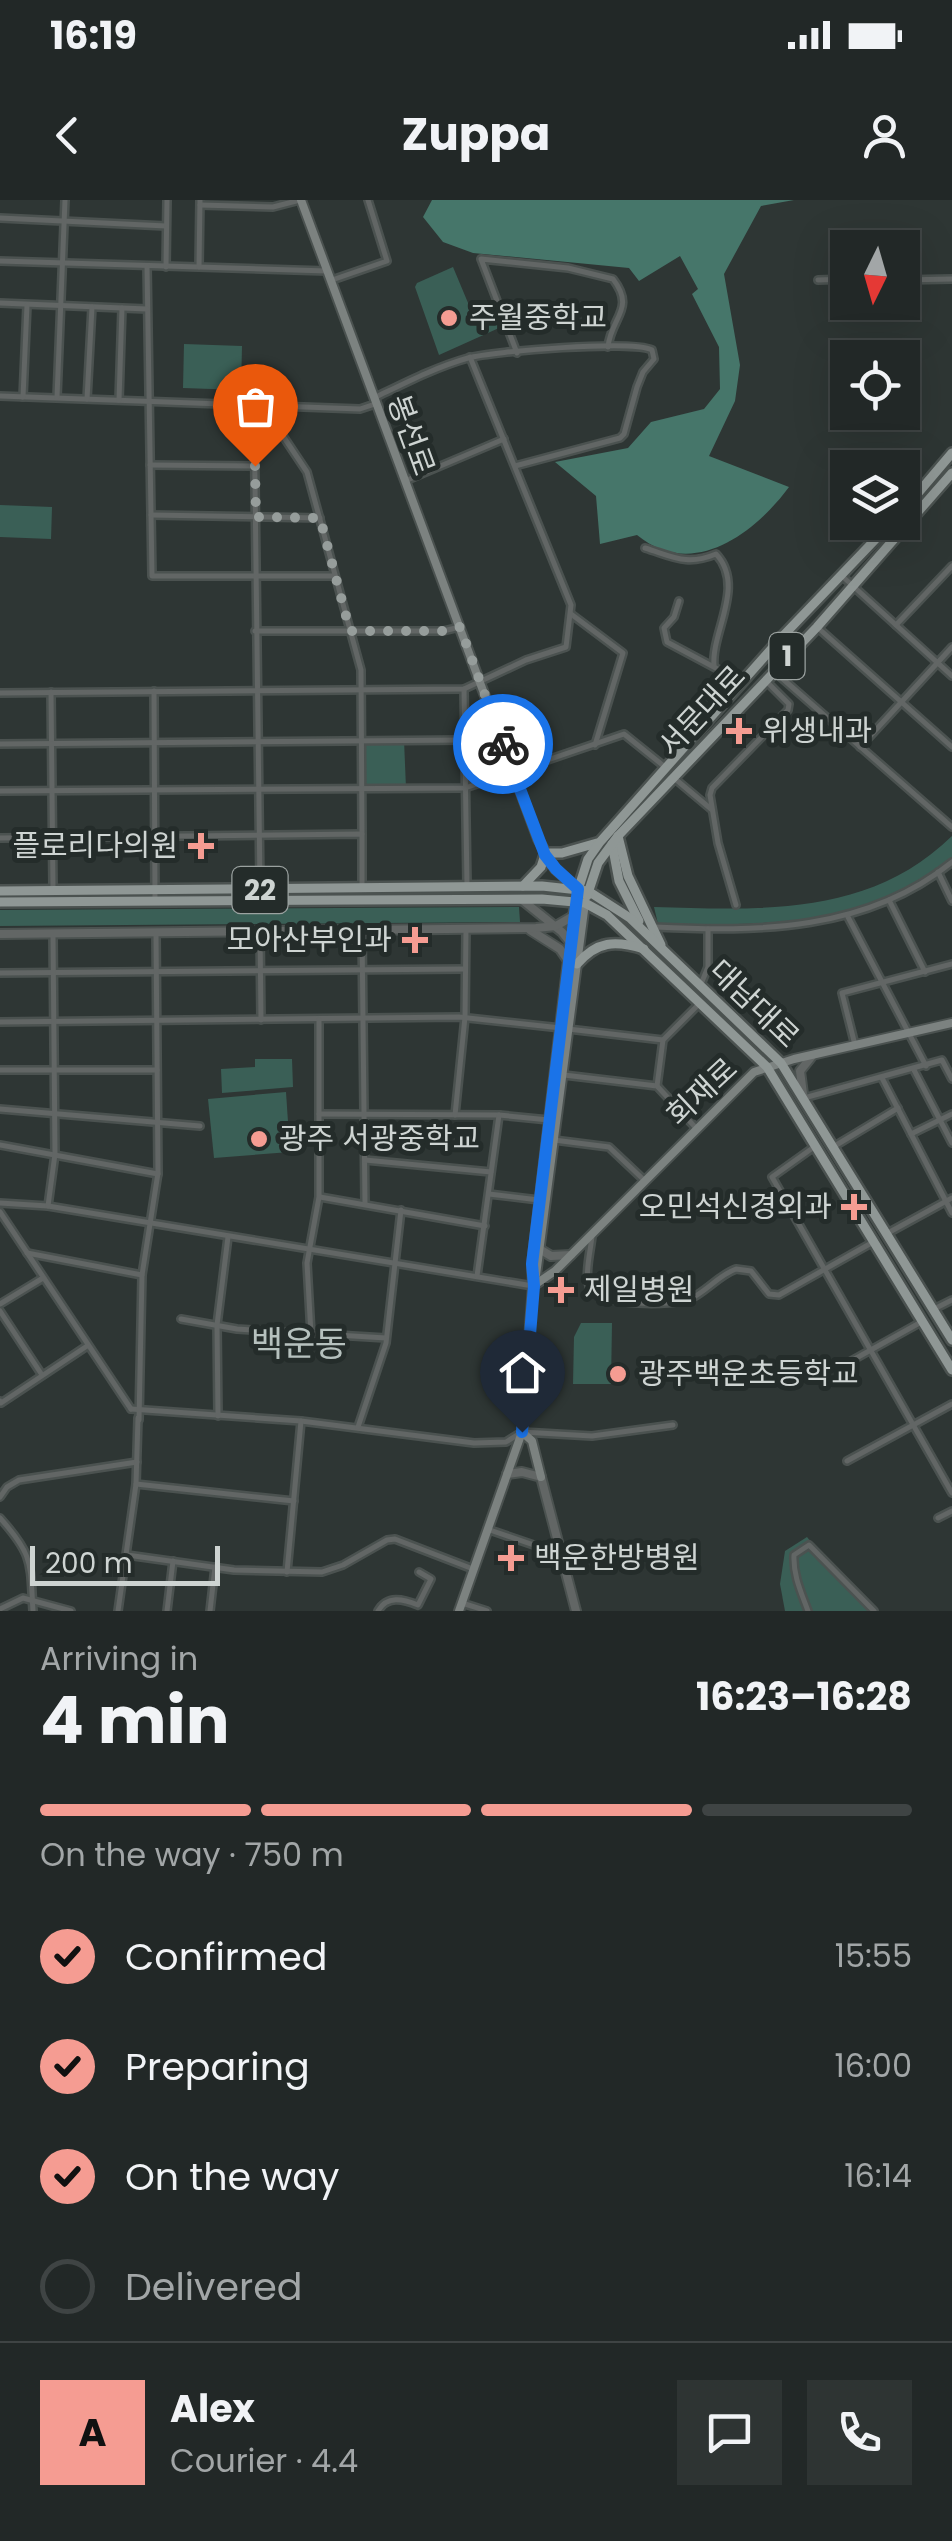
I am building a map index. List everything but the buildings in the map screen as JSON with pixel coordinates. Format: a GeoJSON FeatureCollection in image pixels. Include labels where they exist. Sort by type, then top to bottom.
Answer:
{"type":"FeatureCollection","features":[{"type":"Feature","properties":{"kind":"main road","name":"봉선로"},"geometry":{"type":"LineString","coordinates":[[300,200],[547,854],[581,894]]}},
{"type":"Feature","properties":{"kind":"main road"},"geometry":{"type":"LineString","coordinates":[[920,490],[952,453]]}},
{"type":"Feature","properties":{"kind":"main road","name":"서문대로"},"geometry":{"type":"LineString","coordinates":[[581,894],[588,859],[600,842],[816,627],[952,472]]}},
{"type":"Feature","properties":{"kind":"main road","name":"서문대로"},"geometry":{"type":"LineString","coordinates":[[581,894],[615,840],[742,683],[875,540]]}},
{"type":"Feature","properties":{"kind":"main road"},"geometry":{"type":"LineString","coordinates":[[615,840],[619,881],[651,932]]}},
{"type":"Feature","properties":{"kind":"main road"},"geometry":{"type":"LineString","coordinates":[[521,888],[541,867],[547,854],[600,842]]}},
{"type":"Feature","properties":{"kind":"main road"},"geometry":{"type":"LineString","coordinates":[[521,888],[581,894]]}},
{"type":"Feature","properties":{"kind":"main road"},"geometry":{"type":"LineString","coordinates":[[521,888],[529,891],[524,901]]}},
{"type":"Feature","properties":{"kind":"main road","name":"22"},"geometry":{"type":"LineString","coordinates":[[0,902],[260,890],[521,888]]}},
{"type":"Feature","properties":{"kind":"main road","name":"22"},"geometry":{"type":"LineString","coordinates":[[0,891],[524,901],[581,894]]}},
{"type":"Feature","properties":{"kind":"main road"},"geometry":{"type":"LineString","coordinates":[[573,963],[574,916],[581,894]]}},
{"type":"Feature","properties":{"kind":"main road"},"geometry":{"type":"LineString","coordinates":[[534,1286],[532,1264],[548,1120],[565,1029],[581,894]]}},
{"type":"Feature","properties":{"kind":"main road","name":"대남대로"},"geometry":{"type":"LineString","coordinates":[[581,894],[651,932],[664,952],[781,1063],[952,1340]]}},
{"type":"Feature","properties":{"kind":"main road","name":"대남대로"},"geometry":{"type":"LineString","coordinates":[[581,894],[615,921],[767,1067],[952,1370]]}},
{"type":"Feature","properties":{"kind":"main road"},"geometry":{"type":"LineString","coordinates":[[573,963],[604,943],[623,942],[646,950]]}},
{"type":"Feature","properties":{"kind":"main road","name":"회재로"},"geometry":{"type":"LineString","coordinates":[[534,1286],[571,1254],[746,1078],[781,1063],[952,1023]]}},
{"type":"Feature","properties":{"kind":"main road"},"geometry":{"type":"LineString","coordinates":[[460,1607],[522,1432],[534,1286],[563,1075],[565,1029]]}},
{"type":"Feature","properties":{"kind":"main road"},"geometry":{"type":"LineString","coordinates":[[522,1432],[532,1442],[541,1477]]}},
{"type":"Feature","properties":{"kind":"street"},"geometry":{"type":"LineString","coordinates":[[57,398],[64,200]]}},
{"type":"Feature","properties":{"kind":"street"},"geometry":{"type":"LineString","coordinates":[[166,267],[167,200]]}},
{"type":"Feature","properties":{"kind":"street"},"geometry":{"type":"LineString","coordinates":[[199,268],[200,202],[271,204],[300,200]]}},
{"type":"Feature","properties":{"kind":"street"},"geometry":{"type":"LineString","coordinates":[[0,261],[329,275],[387,261],[368,200]]}},
{"type":"Feature","properties":{"kind":"street"},"geometry":{"type":"LineString","coordinates":[[0,218],[166,226]]}},
{"type":"Feature","properties":{"kind":"street"},"geometry":{"type":"LineString","coordinates":[[517,353],[481,259],[568,268],[613,278],[624,304],[610,328],[608,346]]}},
{"type":"Feature","properties":{"kind":"street"},"geometry":{"type":"LineString","coordinates":[[146,266],[152,576],[335,576]]}},
{"type":"Feature","properties":{"kind":"street"},"geometry":{"type":"LineString","coordinates":[[920,280],[952,279]]}},
{"type":"Feature","properties":{"kind":"street"},"geometry":{"type":"LineString","coordinates":[[818,280],[830,280]]}},
{"type":"Feature","properties":{"kind":"street"},"geometry":{"type":"LineString","coordinates":[[3,303],[148,309]]}},
{"type":"Feature","properties":{"kind":"street"},"geometry":{"type":"LineString","coordinates":[[24,397],[27,304]]}},
{"type":"Feature","properties":{"kind":"street"},"geometry":{"type":"LineString","coordinates":[[88,399],[94,307]]}},
{"type":"Feature","properties":{"kind":"street"},"geometry":{"type":"LineString","coordinates":[[119,400],[122,308]]}},
{"type":"Feature","properties":{"kind":"street"},"geometry":{"type":"LineString","coordinates":[[0,396],[360,409],[470,357],[608,346],[644,346],[654,355],[636,387],[624,434],[515,466]]}},
{"type":"Feature","properties":{"kind":"street"},"geometry":{"type":"LineString","coordinates":[[0,692],[464,689],[526,660],[566,647],[571,605],[470,357]]}},
{"type":"Feature","properties":{"kind":"street"},"geometry":{"type":"LineString","coordinates":[[254,403],[260,890]]}},
{"type":"Feature","properties":{"kind":"street"},"geometry":{"type":"LineString","coordinates":[[271,404],[281,434],[307,472],[361,670],[362,890]]}},
{"type":"Feature","properties":{"kind":"street"},"geometry":{"type":"LineString","coordinates":[[404,482],[504,439]]}},
{"type":"Feature","properties":{"kind":"street"},"geometry":{"type":"LineString","coordinates":[[150,465],[255,466]]}},
{"type":"Feature","properties":{"kind":"street"},"geometry":{"type":"LineString","coordinates":[[150,515],[320,518]]}},
{"type":"Feature","properties":{"kind":"street"},"geometry":{"type":"LineString","coordinates":[[646,548],[685,560],[716,554],[722,560],[728,604],[714,666]]}},
{"type":"Feature","properties":{"kind":"street"},"geometry":{"type":"LineString","coordinates":[[896,624],[952,566]]}},
{"type":"Feature","properties":{"kind":"street"},"geometry":{"type":"LineString","coordinates":[[842,576],[952,676]]}},
{"type":"Feature","properties":{"kind":"street"},"geometry":{"type":"LineString","coordinates":[[679,600],[674,617],[664,628],[667,642],[742,683]]}},
{"type":"Feature","properties":{"kind":"street"},"geometry":{"type":"LineString","coordinates":[[571,614],[623,653],[594,746]]}},
{"type":"Feature","properties":{"kind":"street"},"geometry":{"type":"LineString","coordinates":[[256,631],[443,631],[460,627]]}},
{"type":"Feature","properties":{"kind":"street"},"geometry":{"type":"LineString","coordinates":[[816,627],[952,748]]}},
{"type":"Feature","properties":{"kind":"street"},"geometry":{"type":"LineString","coordinates":[[860,747],[952,648]]}},
{"type":"Feature","properties":{"kind":"street"},"geometry":{"type":"LineString","coordinates":[[774,671],[952,827]]}},
{"type":"Feature","properties":{"kind":"street"},"geometry":{"type":"LineString","coordinates":[[736,905],[711,809],[712,788],[788,710],[790,704],[765,680]]}},
{"type":"Feature","properties":{"kind":"street"},"geometry":{"type":"LineString","coordinates":[[464,689],[467,888]]}},
{"type":"Feature","properties":{"kind":"street"},"geometry":{"type":"LineString","coordinates":[[154,691],[155,895]]}},
{"type":"Feature","properties":{"kind":"street"},"geometry":{"type":"LineString","coordinates":[[52,692],[54,892]]}},
{"type":"Feature","properties":{"kind":"street"},"geometry":{"type":"LineString","coordinates":[[0,791],[466,788],[624,734],[711,809]]}},
{"type":"Feature","properties":{"kind":"street"},"geometry":{"type":"LineString","coordinates":[[1,744],[465,740]]}},
{"type":"Feature","properties":{"kind":"street"},"geometry":{"type":"LineString","coordinates":[[0,838],[362,834]]}},
{"type":"Feature","properties":{"kind":"street"},"geometry":{"type":"LineString","coordinates":[[651,932],[802,925],[848,916],[889,900],[952,862]]}},
{"type":"Feature","properties":{"kind":"street"},"geometry":{"type":"LineString","coordinates":[[938,872],[952,901]]}},
{"type":"Feature","properties":{"kind":"street"},"geometry":{"type":"LineString","coordinates":[[889,900],[925,972]]}},
{"type":"Feature","properties":{"kind":"street"},"geometry":{"type":"LineString","coordinates":[[524,901],[556,926],[571,946]]}},
{"type":"Feature","properties":{"kind":"street"},"geometry":{"type":"LineString","coordinates":[[524,901],[534,919],[526,928]]}},
{"type":"Feature","properties":{"kind":"street"},"geometry":{"type":"LineString","coordinates":[[0,934],[526,928],[556,926],[574,916]]}},
{"type":"Feature","properties":{"kind":"street"},"geometry":{"type":"LineString","coordinates":[[848,916],[926,1066]]}},
{"type":"Feature","properties":{"kind":"street"},"geometry":{"type":"LineString","coordinates":[[526,928],[545,938],[573,963]]}},
{"type":"Feature","properties":{"kind":"street"},"geometry":{"type":"LineString","coordinates":[[454,1116],[465,1017],[466,929]]}},
{"type":"Feature","properties":{"kind":"street"},"geometry":{"type":"LineString","coordinates":[[700,987],[708,967],[708,929]]}},
{"type":"Feature","properties":{"kind":"street"},"geometry":{"type":"LineString","coordinates":[[362,930],[365,1204]]}},
{"type":"Feature","properties":{"kind":"street"},"geometry":{"type":"LineString","coordinates":[[260,932],[261,1020]]}},
{"type":"Feature","properties":{"kind":"street"},"geometry":{"type":"LineString","coordinates":[[48,1206],[56,1114],[53,934]]}},
{"type":"Feature","properties":{"kind":"street"},"geometry":{"type":"LineString","coordinates":[[118,1611],[136,1484],[142,1275],[158,1174],[156,934]]}},
{"type":"Feature","properties":{"kind":"street"},"geometry":{"type":"LineString","coordinates":[[855,1046],[842,993],[952,964]]}},
{"type":"Feature","properties":{"kind":"street"},"geometry":{"type":"LineString","coordinates":[[0,973],[465,969]]}},
{"type":"Feature","properties":{"kind":"street","name":"대남대로"},"geometry":{"type":"LineString","coordinates":[[663,1040],[700,1003]]}},
{"type":"Feature","properties":{"kind":"street"},"geometry":{"type":"LineString","coordinates":[[0,1022],[465,1017],[663,1040],[657,1086]]}},
{"type":"Feature","properties":{"kind":"street"},"geometry":{"type":"LineString","coordinates":[[311,1334],[308,1249],[319,1197],[319,1020]]}},
{"type":"Feature","properties":{"kind":"street"},"geometry":{"type":"LineString","coordinates":[[812,1056],[799,1078],[804,1098],[942,1060],[952,1079]]}},
{"type":"Feature","properties":{"kind":"street"},"geometry":{"type":"LineString","coordinates":[[0,1070],[158,1070]]}},
{"type":"Feature","properties":{"kind":"street"},"geometry":{"type":"LineString","coordinates":[[914,1070],[952,1143]]}},
{"type":"Feature","properties":{"kind":"street"},"geometry":{"type":"LineString","coordinates":[[563,1075],[657,1086],[696,1128]]}},
{"type":"Feature","properties":{"kind":"street"},"geometry":{"type":"LineString","coordinates":[[882,1078],[949,1200],[952,1213]]}},
{"type":"Feature","properties":{"kind":"street"},"geometry":{"type":"LineString","coordinates":[[833,1147],[898,1108]]}},
{"type":"Feature","properties":{"kind":"street"},"geometry":{"type":"LineString","coordinates":[[0,1109],[200,1126]]}},
{"type":"Feature","properties":{"kind":"street"},"geometry":{"type":"LineString","coordinates":[[319,1114],[548,1120]]}},
{"type":"Feature","properties":{"kind":"street"},"geometry":{"type":"LineString","coordinates":[[911,1134],[952,1114]]}},
{"type":"Feature","properties":{"kind":"street"},"geometry":{"type":"LineString","coordinates":[[477,1276],[499,1116]]}},
{"type":"Feature","properties":{"kind":"street"},"geometry":{"type":"LineString","coordinates":[[554,1140],[609,1146],[644,1180]]}},
{"type":"Feature","properties":{"kind":"street"},"geometry":{"type":"LineString","coordinates":[[817,1145],[772,1177],[952,1493]]}},
{"type":"Feature","properties":{"kind":"street"},"geometry":{"type":"LineString","coordinates":[[0,1146],[158,1174]]}},
{"type":"Feature","properties":{"kind":"street"},"geometry":{"type":"LineString","coordinates":[[365,1160],[491,1172]]}},
{"type":"Feature","properties":{"kind":"street"},"geometry":{"type":"LineString","coordinates":[[488,1194],[539,1200]]}},
{"type":"Feature","properties":{"kind":"street"},"geometry":{"type":"LineString","coordinates":[[319,1197],[484,1226]]}},
{"type":"Feature","properties":{"kind":"street"},"geometry":{"type":"LineString","coordinates":[[886,1234],[949,1200]]}},
{"type":"Feature","properties":{"kind":"street"},"geometry":{"type":"LineString","coordinates":[[0,1202],[48,1206],[534,1286]]}},
{"type":"Feature","properties":{"kind":"street"},"geometry":{"type":"LineString","coordinates":[[358,1427],[386,1338],[401,1210]]}},
{"type":"Feature","properties":{"kind":"street"},"geometry":{"type":"LineString","coordinates":[[0,1212],[139,1420]]}},
{"type":"Feature","properties":{"kind":"street"},"geometry":{"type":"LineString","coordinates":[[592,1233],[588,1283],[592,1291],[601,1298],[657,1304],[691,1298],[736,1268],[751,1271],[774,1296],[875,1241]]}},
{"type":"Feature","properties":{"kind":"street"},"geometry":{"type":"LineString","coordinates":[[218,1416],[217,1324],[228,1237]]}},
{"type":"Feature","properties":{"kind":"street"},"geometry":{"type":"LineString","coordinates":[[541,1250],[551,1256],[571,1254]]}},
{"type":"Feature","properties":{"kind":"street"},"geometry":{"type":"LineString","coordinates":[[27,1253],[142,1275]]}},
{"type":"Feature","properties":{"kind":"street"},"geometry":{"type":"LineString","coordinates":[[42,1375],[0,1308],[43,1278]]}},
{"type":"Feature","properties":{"kind":"street"},"geometry":{"type":"LineString","coordinates":[[934,1310],[952,1300]]}},
{"type":"Feature","properties":{"kind":"street"},"geometry":{"type":"LineString","coordinates":[[180,1318],[311,1334],[386,1338]]}},
{"type":"Feature","properties":{"kind":"street"},"geometry":{"type":"LineString","coordinates":[[851,1361],[923,1321]]}},
{"type":"Feature","properties":{"kind":"street"},"geometry":{"type":"LineString","coordinates":[[0,1401],[87,1346]]}},
{"type":"Feature","properties":{"kind":"street"},"geometry":{"type":"LineString","coordinates":[[847,1460],[952,1404]]}},
{"type":"Feature","properties":{"kind":"street"},"geometry":{"type":"LineString","coordinates":[[131,1409],[301,1421],[474,1443],[506,1442],[522,1432],[592,1436],[673,1425]]}},
{"type":"Feature","properties":{"kind":"street"},"geometry":{"type":"LineString","coordinates":[[287,1572],[301,1421]]}},
{"type":"Feature","properties":{"kind":"street"},"geometry":{"type":"LineString","coordinates":[[0,1497],[19,1480],[137,1462]]}},
{"type":"Feature","properties":{"kind":"street"},"geometry":{"type":"LineString","coordinates":[[507,1474],[522,1472],[541,1477],[576,1611]]}},
{"type":"Feature","properties":{"kind":"street"},"geometry":{"type":"LineString","coordinates":[[136,1484],[294,1502]]}},
{"type":"Feature","properties":{"kind":"street"},"geometry":{"type":"LineString","coordinates":[[938,1518],[952,1511]]}},
{"type":"Feature","properties":{"kind":"street"},"geometry":{"type":"LineString","coordinates":[[0,1518],[28,1553],[33,1611]]}},
{"type":"Feature","properties":{"kind":"street"},"geometry":{"type":"LineString","coordinates":[[488,1529],[562,1555]]}},
{"type":"Feature","properties":{"kind":"street"},"geometry":{"type":"LineString","coordinates":[[126,1555],[216,1567],[306,1572],[334,1570],[387,1540],[395,1540],[474,1568]]}},
{"type":"Feature","properties":{"kind":"street"},"geometry":{"type":"LineString","coordinates":[[808,1611],[794,1573],[794,1555],[809,1545],[874,1611]]}},
{"type":"Feature","properties":{"kind":"street"},"geometry":{"type":"LineString","coordinates":[[167,1611],[172,1562]]}},
{"type":"Feature","properties":{"kind":"street"},"geometry":{"type":"LineString","coordinates":[[210,1611],[216,1567]]}},
{"type":"Feature","properties":{"kind":"street"},"geometry":{"type":"LineString","coordinates":[[378,1611],[391,1600],[418,1605],[431,1579],[419,1572]]}},
{"type":"Feature","properties":{"kind":"street"},"geometry":{"type":"LineString","coordinates":[[0,1609],[14,1600],[32,1599],[71,1611]]}},
{"type":"Feature","properties":{"kind":"street"},"geometry":{"type":"LineString","coordinates":[[460,1607],[487,1611]]}},
{"type":"Feature","properties":{"kind":"green space"},"geometry":{"type":"Polygon","coordinates":[[[432,200],[794,200],[761,206],[724,274],[740,365],[735,401],[709,456],[789,487],[775,504],[741,535],[701,552],[658,548],[637,535],[600,544],[596,496],[555,462],[628,448],[651,422],[704,409],[720,389],[719,347],[692,294],[698,289],[680,256],[639,281],[629,268],[473,253],[443,242],[423,217],[432,200]]]}},
{"type":"Feature","properties":{"kind":"green space"},"geometry":{"type":"Polygon","coordinates":[[[453,267],[471,310],[489,304],[499,328],[439,355],[415,287],[453,267]]]}},
{"type":"Feature","properties":{"kind":"green space"},"geometry":{"type":"Polygon","coordinates":[[[184,344],[242,346],[241,390],[183,388],[184,344]]]}},
{"type":"Feature","properties":{"kind":"green space"},"geometry":{"type":"Polygon","coordinates":[[[0,505],[52,507],[51,539],[0,537],[0,505]]]}},
{"type":"Feature","properties":{"kind":"green space"},"geometry":{"type":"Polygon","coordinates":[[[404,740],[406,788],[362,789],[362,741],[404,740]]]}},
{"type":"Feature","properties":{"kind":"green space"},"geometry":{"type":"Polygon","coordinates":[[[952,836],[952,857],[918,881],[848,910],[775,922],[658,924],[654,907],[773,907],[849,895],[885,882],[920,862],[952,836]]]}},
{"type":"Feature","properties":{"kind":"green space"},"geometry":{"type":"Polygon","coordinates":[[[519,907],[520,922],[0,926],[0,910],[519,907]]]}},
{"type":"Feature","properties":{"kind":"green space"},"geometry":{"type":"Polygon","coordinates":[[[255,1059],[292,1059],[293,1087],[222,1093],[221,1069],[255,1067],[255,1059]]]}},
{"type":"Feature","properties":{"kind":"green space"},"geometry":{"type":"Polygon","coordinates":[[[286,1092],[290,1152],[214,1158],[208,1099],[286,1092]]]}},
{"type":"Feature","properties":{"kind":"green space"},"geometry":{"type":"Polygon","coordinates":[[[581,1323],[612,1323],[611,1384],[573,1384],[574,1337],[581,1323]]]}},
{"type":"Feature","properties":{"kind":"green space"},"geometry":{"type":"Polygon","coordinates":[[[807,1537],[868,1611],[785,1611],[780,1584],[785,1551],[807,1537]]]}},
{"type":"Feature","properties":{"kind":"way so far"},"geometry":{"type":"LineString","coordinates":[[255,466],[256,517],[320,518],[350,631],[443,631],[460,627],[503,744]]}},
{"type":"Feature","properties":{"kind":"place","name":"주월중학교"},"geometry":{"type":"Point","coordinates":[449,318]}},
{"type":"Feature","properties":{"kind":"place","name":"위생내과"},"geometry":{"type":"Point","coordinates":[739,731]}},
{"type":"Feature","properties":{"kind":"place","name":"플로리다의원"},"geometry":{"type":"Point","coordinates":[201,846]}},
{"type":"Feature","properties":{"kind":"place","name":"모아산부인과"},"geometry":{"type":"Point","coordinates":[415,940]}},
{"type":"Feature","properties":{"kind":"place","name":"광주 서광중학교"},"geometry":{"type":"Point","coordinates":[259,1139]}},
{"type":"Feature","properties":{"kind":"place","name":"오민석신경외과"},"geometry":{"type":"Point","coordinates":[854,1207]}},
{"type":"Feature","properties":{"kind":"place","name":"제일병원"},"geometry":{"type":"Point","coordinates":[561,1290]}},
{"type":"Feature","properties":{"kind":"place","name":"광주백운초등학교"},"geometry":{"type":"Point","coordinates":[618,1374]}},
{"type":"Feature","properties":{"kind":"place","name":"백운한방병원"},"geometry":{"type":"Point","coordinates":[511,1558]}},
{"type":"Feature","properties":{"kind":"district","name":"백운동"},"geometry":{"type":"Point","coordinates":[299,1344]}},
{"type":"Feature","properties":{"kind":"route"},"geometry":{"type":"LineString","coordinates":[[503,744],[545,855],[578,889],[532,1264],[534,1286],[522,1432]]}}]}
